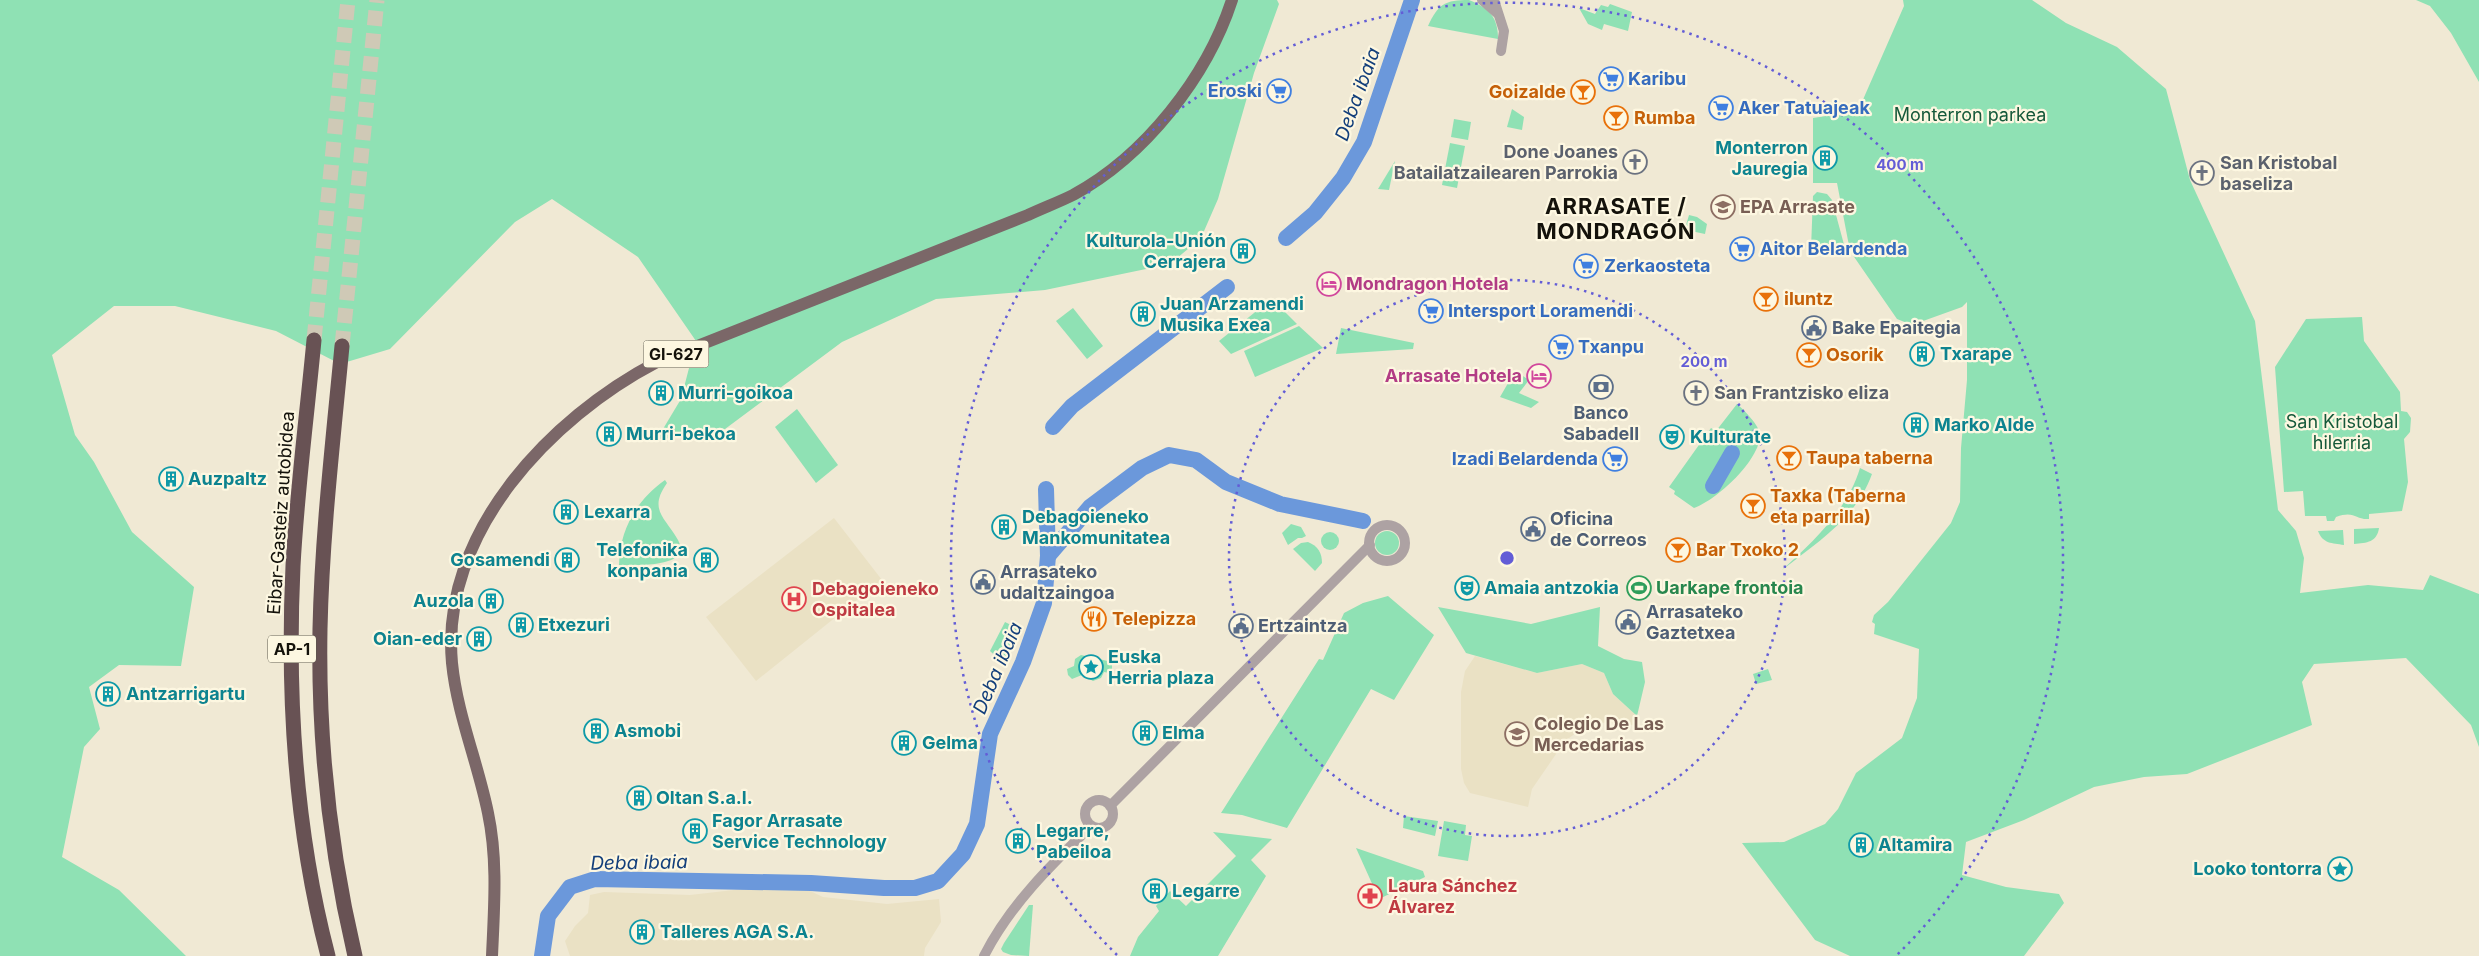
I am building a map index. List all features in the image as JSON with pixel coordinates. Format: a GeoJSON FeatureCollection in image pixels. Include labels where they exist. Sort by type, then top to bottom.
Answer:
{"type":"FeatureCollection","features":[{"type":"Feature","properties":{"kind":"highway","name":"Eibar-Gasteiz autobidea"},"geometry":{"type":"LineString","coordinates":[[314,340],[294,565],[293,672],[296,762],[303,829],[312,886],[328,956]]}},
{"type":"Feature","properties":{"kind":"highway","name":"AP-1"},"geometry":{"type":"LineString","coordinates":[[342,346],[328,491],[320,631],[322,728],[336,864],[355,956]]}},
{"type":"Feature","properties":{"kind":"main road","name":"GI-627"},"geometry":{"type":"LineString","coordinates":[[492,956],[495,886],[492,833],[455,685],[451,642],[455,602],[465,568],[498,502],[521,469],[551,437],[595,399],[625,379],[657,362],[1028,215],[1074,194],[1109,170],[1141,142],[1171,111],[1197,75],[1214,45],[1232,0]]}},
{"type":"Feature","properties":{"kind":"street"},"geometry":{"type":"LineString","coordinates":[[1482,0],[1499,16]]}},
{"type":"Feature","properties":{"kind":"street"},"geometry":{"type":"LineString","coordinates":[[1494,0],[1504,31],[1501,51]]}},
{"type":"Feature","properties":{"kind":"street"},"geometry":{"type":"LineString","coordinates":[[1110,806],[1239,675],[1346,571],[1370,545],[1373,532],[1382,526],[1395,527],[1402,533],[1405,546],[1401,555],[1392,560],[1378,558],[1346,571]]}},
{"type":"Feature","properties":{"kind":"street"},"geometry":{"type":"LineString","coordinates":[[1370,545],[1378,558]]}},
{"type":"Feature","properties":{"kind":"street"},"geometry":{"type":"LineString","coordinates":[[1099,800],[1110,806],[1112,818],[1108,825],[1100,828],[1092,826],[1086,819],[1088,807],[1099,800]]}},
{"type":"Feature","properties":{"kind":"street"},"geometry":{"type":"LineString","coordinates":[[984,956],[1008,917],[1026,893],[1092,826]]}},
{"type":"Feature","properties":{"kind":"shaded area","name":"Debagoieneko Ospitalea"},"geometry":{"type":"Polygon","coordinates":[[[834,518],[882,580],[756,681],[706,617],[834,518]]]}},
{"type":"Feature","properties":{"kind":"shaded area","name":"Colegio De Las Mercedarias"},"geometry":{"type":"Polygon","coordinates":[[[1475,656],[1537,673],[1582,664],[1604,673],[1613,694],[1637,716],[1633,725],[1607,722],[1584,727],[1565,741],[1532,789],[1528,807],[1470,793],[1464,783],[1461,769],[1461,692],[1465,671],[1475,656]]]}},
{"type":"Feature","properties":{"kind":"shaded area"},"geometry":{"type":"Polygon","coordinates":[[[751,888],[808,890],[823,897],[887,904],[939,899],[941,922],[925,948],[924,956],[570,956],[565,941],[575,926],[588,913],[590,895],[604,892],[690,895],[751,888]]]}},
{"type":"Feature","properties":{"kind":"green space"},"geometry":{"type":"Polygon","coordinates":[[[0,0],[1277,0],[1279,4],[1254,73],[1218,199],[1201,238],[1170,264],[1045,290],[936,299],[842,342],[717,435],[657,439],[681,399],[696,341],[638,257],[552,199],[515,222],[390,349],[340,364],[276,331],[175,306],[114,306],[52,355],[75,435],[94,462],[132,532],[194,587],[181,666],[119,665],[89,687],[100,729],[84,747],[62,857],[119,890],[186,956],[0,956],[0,0]]]}},
{"type":"Feature","properties":{"kind":"green space"},"geometry":{"type":"Polygon","coordinates":[[[1469,0],[1482,6],[1491,14],[1498,31],[1498,39],[1428,26],[1435,13],[1443,5],[1448,2],[1469,0]]]}},
{"type":"Feature","properties":{"kind":"green space","name":"Monterron parkea"},"geometry":{"type":"Polygon","coordinates":[[[1903,0],[2032,0],[2066,23],[2117,47],[2166,89],[2190,180],[2255,321],[2278,510],[2296,531],[2304,558],[2300,593],[2368,585],[2423,590],[2430,575],[2479,594],[2479,747],[2471,725],[2406,658],[2314,664],[2302,682],[2312,725],[2187,774],[2144,777],[2094,787],[2024,820],[1966,842],[1962,875],[2006,887],[2059,894],[2064,903],[2024,956],[1850,956],[1815,940],[1742,843],[1784,842],[1825,824],[1838,809],[1856,773],[1902,738],[1917,698],[1919,649],[1874,634],[1875,624],[1872,622],[1874,615],[1888,602],[1951,523],[1960,502],[1961,448],[1967,380],[1967,302],[1962,307],[1912,325],[1897,319],[1850,251],[1837,183],[1813,183],[1813,118],[1858,111],[1904,6],[1903,0]]]}},
{"type":"Feature","properties":{"kind":"green space"},"geometry":{"type":"Polygon","coordinates":[[[2416,0],[2479,0],[2479,82],[2451,33],[2430,6],[2416,0]]]}},
{"type":"Feature","properties":{"kind":"green space"},"geometry":{"type":"Polygon","coordinates":[[[1610,4],[1632,12],[1628,31],[1604,24],[1602,30],[1588,24],[1579,8],[1595,14],[1601,5],[1608,7],[1610,4]]]}},
{"type":"Feature","properties":{"kind":"green space"},"geometry":{"type":"Polygon","coordinates":[[[1512,109],[1524,117],[1522,130],[1507,127],[1512,109]]]}},
{"type":"Feature","properties":{"kind":"green space"},"geometry":{"type":"Polygon","coordinates":[[[1454,119],[1471,122],[1468,140],[1451,137],[1454,119]]]}},
{"type":"Feature","properties":{"kind":"green space"},"geometry":{"type":"Polygon","coordinates":[[[1450,143],[1465,146],[1457,188],[1442,185],[1450,143]]]}},
{"type":"Feature","properties":{"kind":"green space"},"geometry":{"type":"Polygon","coordinates":[[[1395,161],[1389,190],[1378,189],[1395,161]]]}},
{"type":"Feature","properties":{"kind":"green space"},"geometry":{"type":"Polygon","coordinates":[[[1817,192],[1827,194],[1832,200],[1846,252],[1811,249],[1813,196],[1817,192]]]}},
{"type":"Feature","properties":{"kind":"green space"},"geometry":{"type":"Polygon","coordinates":[[[1689,215],[1697,217],[1707,224],[1705,234],[1691,231],[1690,234],[1684,232],[1689,215]]]}},
{"type":"Feature","properties":{"kind":"green space"},"geometry":{"type":"Polygon","coordinates":[[[1265,307],[1285,312],[1297,324],[1231,354],[1219,341],[1259,309],[1265,307]]]}},
{"type":"Feature","properties":{"kind":"green space"},"geometry":{"type":"Polygon","coordinates":[[[1073,308],[1103,346],[1087,359],[1056,321],[1073,308]]]}},
{"type":"Feature","properties":{"kind":"green space","name":"San Kristobal hilerria"},"geometry":{"type":"Polygon","coordinates":[[[2362,317],[2364,341],[2400,392],[2401,411],[2407,412],[2411,418],[2410,432],[2404,439],[2408,482],[2402,511],[2369,514],[2369,519],[2347,514],[2336,517],[2334,521],[2327,521],[2326,516],[2305,516],[2303,491],[2284,492],[2275,367],[2306,319],[2362,317]]]}},
{"type":"Feature","properties":{"kind":"green space"},"geometry":{"type":"Polygon","coordinates":[[[1299,326],[1323,348],[1255,377],[1244,351],[1299,326]]]}},
{"type":"Feature","properties":{"kind":"green space"},"geometry":{"type":"Polygon","coordinates":[[[1341,328],[1414,343],[1413,349],[1336,354],[1341,328]]]}},
{"type":"Feature","properties":{"kind":"green space"},"geometry":{"type":"Polygon","coordinates":[[[1515,371],[1529,380],[1519,393],[1539,402],[1531,408],[1500,397],[1515,371]]]}},
{"type":"Feature","properties":{"kind":"green space"},"geometry":{"type":"Polygon","coordinates":[[[1737,404],[1755,423],[1760,435],[1758,445],[1753,456],[1736,478],[1714,497],[1694,508],[1674,494],[1675,491],[1669,487],[1711,428],[1716,431],[1737,404]]]}},
{"type":"Feature","properties":{"kind":"green space"},"geometry":{"type":"Polygon","coordinates":[[[797,409],[838,465],[816,483],[775,427],[797,409]]]}},
{"type":"Feature","properties":{"kind":"green space"},"geometry":{"type":"Polygon","coordinates":[[[1860,468],[1872,474],[1856,504],[1835,528],[1782,570],[1806,548],[1838,511],[1847,497],[1860,468]]]}},
{"type":"Feature","properties":{"kind":"green space"},"geometry":{"type":"Polygon","coordinates":[[[665,480],[667,483],[661,492],[659,500],[660,513],[678,540],[681,549],[677,556],[670,561],[648,565],[619,565],[626,528],[646,497],[665,480]]]}},
{"type":"Feature","properties":{"kind":"green space"},"geometry":{"type":"Polygon","coordinates":[[[1291,524],[1301,527],[1306,536],[1298,538],[1288,545],[1282,533],[1291,524]]]}},
{"type":"Feature","properties":{"kind":"green space"},"geometry":{"type":"Polygon","coordinates":[[[2379,528],[2378,533],[2371,541],[2354,544],[2354,529],[2379,528]]]}},
{"type":"Feature","properties":{"kind":"green space"},"geometry":{"type":"Polygon","coordinates":[[[2343,530],[2344,545],[2325,541],[2318,531],[2343,530]]]}},
{"type":"Feature","properties":{"kind":"green space"},"geometry":{"type":"Polygon","coordinates":[[[1387,531],[1396,534],[1399,543],[1396,552],[1387,555],[1378,552],[1375,543],[1378,534],[1387,531]]]}},
{"type":"Feature","properties":{"kind":"green space"},"geometry":{"type":"Polygon","coordinates":[[[1326,532],[1334,532],[1339,537],[1337,548],[1326,550],[1321,545],[1321,537],[1326,532]]]}},
{"type":"Feature","properties":{"kind":"green space"},"geometry":{"type":"Polygon","coordinates":[[[1308,542],[1319,550],[1321,556],[1322,563],[1315,571],[1293,549],[1301,543],[1308,542]]]}},
{"type":"Feature","properties":{"kind":"green space"},"geometry":{"type":"Polygon","coordinates":[[[1388,596],[1434,635],[1394,700],[1371,689],[1287,828],[1242,815],[1221,813],[1319,659],[1323,660],[1344,613],[1363,603],[1388,596]]]}},
{"type":"Feature","properties":{"kind":"green space"},"geometry":{"type":"Polygon","coordinates":[[[1438,607],[1531,624],[1600,607],[1598,646],[1624,659],[1642,662],[1645,682],[1637,716],[1613,694],[1604,673],[1582,664],[1537,673],[1466,653],[1438,607]]]}},
{"type":"Feature","properties":{"kind":"green space"},"geometry":{"type":"Polygon","coordinates":[[[1005,622],[1019,629],[1003,663],[990,651],[1005,622]]]}},
{"type":"Feature","properties":{"kind":"green space"},"geometry":{"type":"Polygon","coordinates":[[[1081,655],[1112,662],[1112,670],[1109,673],[1104,672],[1101,678],[1093,681],[1082,675],[1072,679],[1068,675],[1067,669],[1074,666],[1075,659],[1081,655]]]}},
{"type":"Feature","properties":{"kind":"green space"},"geometry":{"type":"Polygon","coordinates":[[[1768,669],[1772,680],[1756,684],[1753,674],[1768,669]]]}},
{"type":"Feature","properties":{"kind":"green space"},"geometry":{"type":"Polygon","coordinates":[[[1404,816],[1438,821],[1435,836],[1403,828],[1404,816]]]}},
{"type":"Feature","properties":{"kind":"green space"},"geometry":{"type":"Polygon","coordinates":[[[1444,821],[1466,825],[1465,835],[1472,836],[1468,861],[1438,856],[1444,821]]]}},
{"type":"Feature","properties":{"kind":"green space"},"geometry":{"type":"Polygon","coordinates":[[[1213,832],[1272,839],[1251,860],[1266,876],[1218,956],[1130,956],[1138,937],[1159,911],[1156,906],[1170,891],[1186,906],[1236,856],[1213,832]]]}},
{"type":"Feature","properties":{"kind":"green space"},"geometry":{"type":"Polygon","coordinates":[[[1356,848],[1423,871],[1425,877],[1379,899],[1356,848]]]}},
{"type":"Feature","properties":{"kind":"green space"},"geometry":{"type":"Polygon","coordinates":[[[1029,905],[1033,905],[1029,956],[1011,955],[1003,952],[1001,949],[1004,943],[1029,905]]]}},
{"type":"Feature","properties":{"kind":"waterway","name":"Deba ibaia"},"geometry":{"type":"LineString","coordinates":[[1286,238],[1315,213],[1343,178],[1364,142],[1412,0]]}},
{"type":"Feature","properties":{"kind":"waterway","name":"Deba ibaia"},"geometry":{"type":"LineString","coordinates":[[1053,427],[1072,406],[1227,287]]}},
{"type":"Feature","properties":{"kind":"waterway"},"geometry":{"type":"LineString","coordinates":[[1713,486],[1732,453]]}},
{"type":"Feature","properties":{"kind":"waterway"},"geometry":{"type":"LineString","coordinates":[[1048,556],[1090,507],[1142,468],[1169,455],[1196,460],[1226,482],[1280,504],[1363,521]]}},
{"type":"Feature","properties":{"kind":"waterway","name":"Deba ibaia"},"geometry":{"type":"LineString","coordinates":[[542,956],[548,916],[570,887],[595,879],[811,883],[884,888],[915,888],[938,881],[963,854],[977,824],[990,734],[1023,662],[1044,603],[1048,556],[1046,489]]}},
{"type":"Feature","properties":{"kind":"tunnel"},"geometry":{"type":"LineString","coordinates":[[314,340],[348,0]]}},
{"type":"Feature","properties":{"kind":"tunnel"},"geometry":{"type":"LineString","coordinates":[[342,346],[377,0]]}},
{"type":"Feature","properties":{"kind":"place","name":"Karibu"},"geometry":{"type":"Point","coordinates":[1611,79]}},
{"type":"Feature","properties":{"kind":"place","name":"Eroski"},"geometry":{"type":"Point","coordinates":[1279,91]}},
{"type":"Feature","properties":{"kind":"place","name":"Goizalde"},"geometry":{"type":"Point","coordinates":[1583,92]}},
{"type":"Feature","properties":{"kind":"place","name":"Aker Tatuajeak"},"geometry":{"type":"Point","coordinates":[1721,108]}},
{"type":"Feature","properties":{"kind":"place","name":"Rumba"},"geometry":{"type":"Point","coordinates":[1616,118]}},
{"type":"Feature","properties":{"kind":"place","name":"Monterron Jauregia"},"geometry":{"type":"Point","coordinates":[1825,158]}},
{"type":"Feature","properties":{"kind":"place","name":"Done Joanes Batailatzailearen Parrokia"},"geometry":{"type":"Point","coordinates":[1635,162]}},
{"type":"Feature","properties":{"kind":"place","name":"San Kristobal baseliza"},"geometry":{"type":"Point","coordinates":[2202,173]}},
{"type":"Feature","properties":{"kind":"place","name":"EPA Arrasate"},"geometry":{"type":"Point","coordinates":[1723,207]}},
{"type":"Feature","properties":{"kind":"place","name":"Aitor Belardenda"},"geometry":{"type":"Point","coordinates":[1742,249]}},
{"type":"Feature","properties":{"kind":"place","name":"Kulturola-Unión Cerrajera"},"geometry":{"type":"Point","coordinates":[1243,251]}},
{"type":"Feature","properties":{"kind":"place","name":"Zerkaosteta"},"geometry":{"type":"Point","coordinates":[1586,266]}},
{"type":"Feature","properties":{"kind":"place","name":"Mondragon Hotela"},"geometry":{"type":"Point","coordinates":[1329,284]}},
{"type":"Feature","properties":{"kind":"place","name":"iluntz"},"geometry":{"type":"Point","coordinates":[1766,299]}},
{"type":"Feature","properties":{"kind":"place","name":"Intersport Loramendi"},"geometry":{"type":"Point","coordinates":[1431,311]}},
{"type":"Feature","properties":{"kind":"place","name":"Juan Arzamendi Musika Exea"},"geometry":{"type":"Point","coordinates":[1143,314]}},
{"type":"Feature","properties":{"kind":"place","name":"Bake Epaitegia"},"geometry":{"type":"Point","coordinates":[1814,328]}},
{"type":"Feature","properties":{"kind":"place","name":"Txanpu"},"geometry":{"type":"Point","coordinates":[1561,347]}},
{"type":"Feature","properties":{"kind":"place","name":"Txarape"},"geometry":{"type":"Point","coordinates":[1922,354]}},
{"type":"Feature","properties":{"kind":"place","name":"Osorik"},"geometry":{"type":"Point","coordinates":[1809,355]}},
{"type":"Feature","properties":{"kind":"place","name":"Arrasate Hotela"},"geometry":{"type":"Point","coordinates":[1539,376]}},
{"type":"Feature","properties":{"kind":"place","name":"Banco Sabadell"},"geometry":{"type":"Point","coordinates":[1601,387]}},
{"type":"Feature","properties":{"kind":"place","name":"Murri-goikoa"},"geometry":{"type":"Point","coordinates":[661,393]}},
{"type":"Feature","properties":{"kind":"place","name":"San Frantzisko eliza"},"geometry":{"type":"Point","coordinates":[1696,393]}},
{"type":"Feature","properties":{"kind":"place","name":"Marko Alde"},"geometry":{"type":"Point","coordinates":[1916,425]}},
{"type":"Feature","properties":{"kind":"place","name":"Murri-bekoa"},"geometry":{"type":"Point","coordinates":[609,434]}},
{"type":"Feature","properties":{"kind":"place","name":"Kulturate"},"geometry":{"type":"Point","coordinates":[1672,437]}},
{"type":"Feature","properties":{"kind":"place","name":"Taupa taberna"},"geometry":{"type":"Point","coordinates":[1789,458]}},
{"type":"Feature","properties":{"kind":"place","name":"Izadi Belardenda"},"geometry":{"type":"Point","coordinates":[1615,459]}},
{"type":"Feature","properties":{"kind":"place","name":"Auzpaltz"},"geometry":{"type":"Point","coordinates":[171,479]}},
{"type":"Feature","properties":{"kind":"place","name":"Taxka (Taberna eta parrilla)"},"geometry":{"type":"Point","coordinates":[1753,506]}},
{"type":"Feature","properties":{"kind":"place","name":"Lexarra"},"geometry":{"type":"Point","coordinates":[566,512]}},
{"type":"Feature","properties":{"kind":"place","name":"Debagoieneko Mankomunitatea"},"geometry":{"type":"Point","coordinates":[1004,527]}},
{"type":"Feature","properties":{"kind":"place","name":"Oficina de Correos"},"geometry":{"type":"Point","coordinates":[1533,529]}},
{"type":"Feature","properties":{"kind":"place","name":"Bar Txoko 2"},"geometry":{"type":"Point","coordinates":[1678,550]}},
{"type":"Feature","properties":{"kind":"place","name":"Gosamendi"},"geometry":{"type":"Point","coordinates":[567,560]}},
{"type":"Feature","properties":{"kind":"place","name":"Telefonika konpania"},"geometry":{"type":"Point","coordinates":[706,560]}},
{"type":"Feature","properties":{"kind":"place","name":"Arrasateko udaltzaingoa"},"geometry":{"type":"Point","coordinates":[983,582]}},
{"type":"Feature","properties":{"kind":"place","name":"Amaia antzokia"},"geometry":{"type":"Point","coordinates":[1467,588]}},
{"type":"Feature","properties":{"kind":"place","name":"Uarkape frontoia"},"geometry":{"type":"Point","coordinates":[1639,588]}},
{"type":"Feature","properties":{"kind":"place","name":"Debagoieneko Ospitalea"},"geometry":{"type":"Point","coordinates":[794,599]}},
{"type":"Feature","properties":{"kind":"place","name":"Auzola"},"geometry":{"type":"Point","coordinates":[491,601]}},
{"type":"Feature","properties":{"kind":"place","name":"Telepizza"},"geometry":{"type":"Point","coordinates":[1094,619]}},
{"type":"Feature","properties":{"kind":"place","name":"Arrasateko Gaztetxea"},"geometry":{"type":"Point","coordinates":[1628,622]}},
{"type":"Feature","properties":{"kind":"place","name":"Etxezuri"},"geometry":{"type":"Point","coordinates":[521,625]}},
{"type":"Feature","properties":{"kind":"place","name":"Ertzaintza"},"geometry":{"type":"Point","coordinates":[1241,626]}},
{"type":"Feature","properties":{"kind":"place","name":"Oian-eder"},"geometry":{"type":"Point","coordinates":[479,639]}},
{"type":"Feature","properties":{"kind":"place","name":"Euska Herria plaza"},"geometry":{"type":"Point","coordinates":[1091,667]}},
{"type":"Feature","properties":{"kind":"place","name":"Antzarrigartu"},"geometry":{"type":"Point","coordinates":[108,694]}},
{"type":"Feature","properties":{"kind":"place","name":"Asmobi"},"geometry":{"type":"Point","coordinates":[596,731]}},
{"type":"Feature","properties":{"kind":"place","name":"Elma"},"geometry":{"type":"Point","coordinates":[1145,733]}},
{"type":"Feature","properties":{"kind":"place","name":"Colegio De Las Mercedarias"},"geometry":{"type":"Point","coordinates":[1517,734]}},
{"type":"Feature","properties":{"kind":"place","name":"Gelma"},"geometry":{"type":"Point","coordinates":[904,743]}},
{"type":"Feature","properties":{"kind":"place","name":"Oltan S.a.l."},"geometry":{"type":"Point","coordinates":[639,798]}},
{"type":"Feature","properties":{"kind":"place","name":"Fagor Arrasate Service Technology"},"geometry":{"type":"Point","coordinates":[695,831]}},
{"type":"Feature","properties":{"kind":"place","name":"Legarre, Pabeiloa"},"geometry":{"type":"Point","coordinates":[1018,841]}},
{"type":"Feature","properties":{"kind":"place","name":"Altamira"},"geometry":{"type":"Point","coordinates":[1861,845]}},
{"type":"Feature","properties":{"kind":"place","name":"Looko tontorra"},"geometry":{"type":"Point","coordinates":[2340,869]}},
{"type":"Feature","properties":{"kind":"place","name":"Legarre"},"geometry":{"type":"Point","coordinates":[1155,891]}},
{"type":"Feature","properties":{"kind":"place","name":"Laura Sánchez Álvarez"},"geometry":{"type":"Point","coordinates":[1370,896]}},
{"type":"Feature","properties":{"kind":"place","name":"Talleres AGA S.A."},"geometry":{"type":"Point","coordinates":[642,932]}},
{"type":"Feature","properties":{"kind":"district","name":"ARRASATE / MONDRAGÓN"},"geometry":{"type":"Point","coordinates":[1616,219]}}]}
